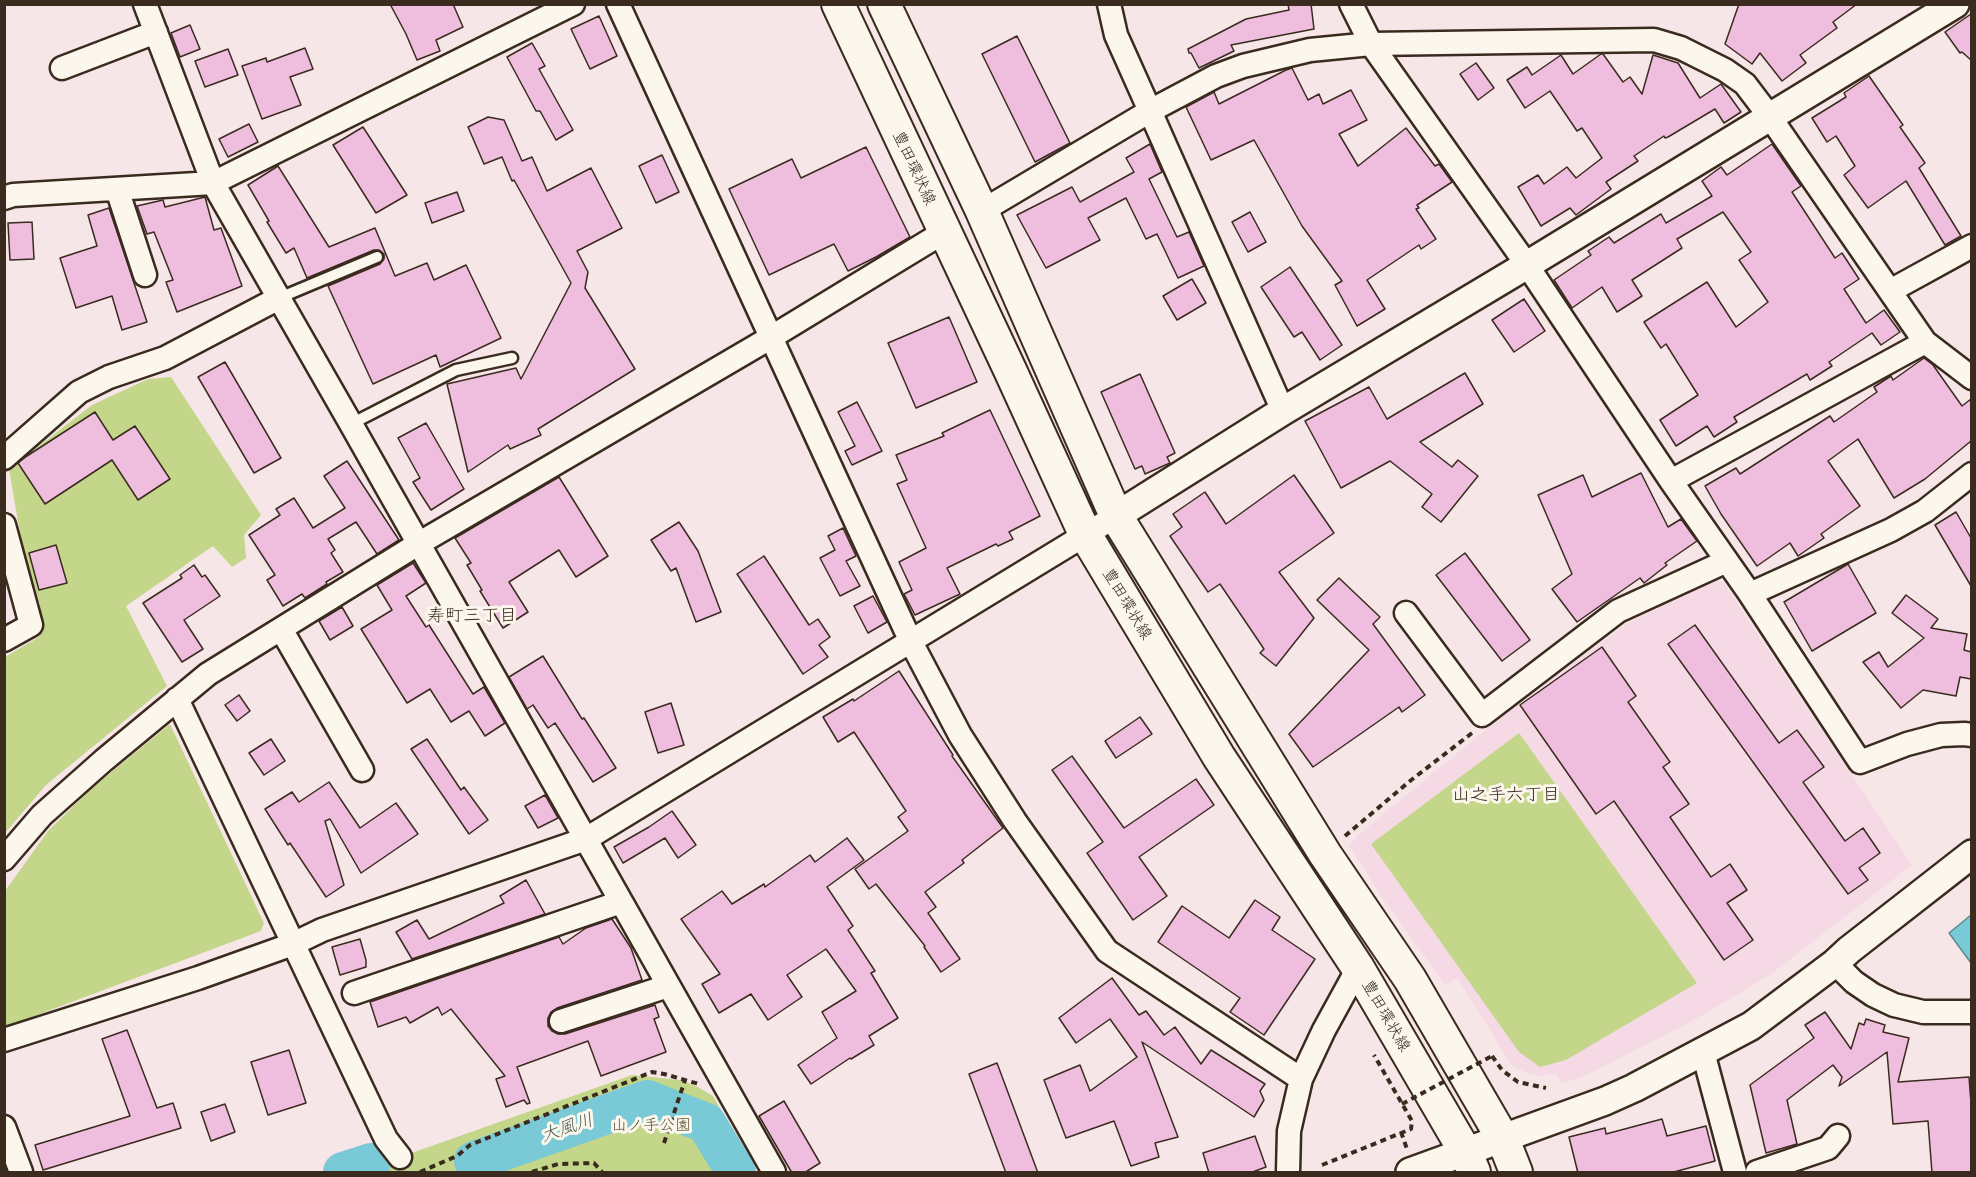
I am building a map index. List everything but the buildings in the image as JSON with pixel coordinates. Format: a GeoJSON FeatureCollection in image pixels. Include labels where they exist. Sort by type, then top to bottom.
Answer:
{"type":"FeatureCollection","features":[{"type":"Feature","properties":{"kind":"main road","name":"豊田環状線"},"geometry":{"type":"LineString","coordinates":[[838,4],[1085,534],[1219,758],[1358,968],[1470,1163]]}},
{"type":"Feature","properties":{"kind":"main road"},"geometry":{"type":"LineString","coordinates":[[884,4],[982,211],[1116,516],[1325,854],[1410,979],[1503,1139],[1516,1173]]}},
{"type":"Feature","properties":{"kind":"street"},"geometry":{"type":"LineString","coordinates":[[145,4],[213,183],[774,1173]]}},
{"type":"Feature","properties":{"kind":"street"},"geometry":{"type":"LineString","coordinates":[[4,198],[13,195],[213,183],[573,4]]}},
{"type":"Feature","properties":{"kind":"street"},"geometry":{"type":"LineString","coordinates":[[618,4],[911,642],[960,735],[1015,821],[1107,951],[1301,1079]]}},
{"type":"Feature","properties":{"kind":"street"},"geometry":{"type":"LineString","coordinates":[[1109,4],[1116,35],[1283,411]]}},
{"type":"Feature","properties":{"kind":"street"},"geometry":{"type":"LineString","coordinates":[[1351,4],[1371,44],[1527,265],[1671,481],[1750,594],[1860,762],[1907,744],[1941,735],[1971,735]]}},
{"type":"Feature","properties":{"kind":"street"},"geometry":{"type":"LineString","coordinates":[[4,1040],[198,978],[293,944],[322,930],[586,839],[911,642],[1283,411],[1955,4]]}},
{"type":"Feature","properties":{"kind":"street"},"geometry":{"type":"LineString","coordinates":[[62,68],[156,32]]}},
{"type":"Feature","properties":{"kind":"street"},"geometry":{"type":"LineString","coordinates":[[982,211],[1150,111],[1216,76],[1243,66],[1310,50],[1371,44],[1654,40],[1681,48],[1725,70],[1745,84],[1925,342],[1971,378]]}},
{"type":"Feature","properties":{"kind":"street"},"geometry":{"type":"LineString","coordinates":[[117,189],[146,275]]}},
{"type":"Feature","properties":{"kind":"street"},"geometry":{"type":"LineString","coordinates":[[4,859],[42,816],[208,674],[418,544],[770,338],[944,232]]}},
{"type":"Feature","properties":{"kind":"street"},"geometry":{"type":"LineString","coordinates":[[1890,291],[1971,246]]}},
{"type":"Feature","properties":{"kind":"street"},"geometry":{"type":"LineString","coordinates":[[4,458],[79,392],[109,377],[165,358],[279,298]]}},
{"type":"Feature","properties":{"kind":"street"},"geometry":{"type":"LineString","coordinates":[[1671,481],[1925,342]]}},
{"type":"Feature","properties":{"kind":"street"},"geometry":{"type":"LineString","coordinates":[[1750,594],[1891,530],[1925,511],[1971,474]]}},
{"type":"Feature","properties":{"kind":"street"},"geometry":{"type":"LineString","coordinates":[[4,525],[31,625],[4,640]]}},
{"type":"Feature","properties":{"kind":"street"},"geometry":{"type":"LineString","coordinates":[[1406,614],[1482,715],[1618,611],[1727,561]]}},
{"type":"Feature","properties":{"kind":"street"},"geometry":{"type":"LineString","coordinates":[[281,629],[362,770]]}},
{"type":"Feature","properties":{"kind":"street"},"geometry":{"type":"LineString","coordinates":[[177,699],[386,1139],[400,1157]]}},
{"type":"Feature","properties":{"kind":"street"},"geometry":{"type":"LineString","coordinates":[[1410,1173],[1470,1163],[1503,1139],[1634,1088],[1751,1026],[1835,963],[1971,854]]}},
{"type":"Feature","properties":{"kind":"street"},"geometry":{"type":"LineString","coordinates":[[354,993],[621,902]]}},
{"type":"Feature","properties":{"kind":"street"},"geometry":{"type":"LineString","coordinates":[[1835,963],[1854,982],[1894,1005],[1923,1012],[1971,1012]]}},
{"type":"Feature","properties":{"kind":"street"},"geometry":{"type":"LineString","coordinates":[[1288,1173],[1289,1131],[1301,1079],[1324,1030],[1358,968]]}},
{"type":"Feature","properties":{"kind":"street"},"geometry":{"type":"LineString","coordinates":[[561,1021],[668,986]]}},
{"type":"Feature","properties":{"kind":"street"},"geometry":{"type":"LineString","coordinates":[[1702,1052],[1735,1173]]}},
{"type":"Feature","properties":{"kind":"street"},"geometry":{"type":"LineString","coordinates":[[4,1127],[21,1173]]}},
{"type":"Feature","properties":{"kind":"street"},"geometry":{"type":"LineString","coordinates":[[1757,1173],[1828,1148],[1838,1136]]}},
{"type":"Feature","properties":{"kind":"lane"},"geometry":{"type":"LineString","coordinates":[[279,298],[377,257]]}},
{"type":"Feature","properties":{"kind":"lane"},"geometry":{"type":"LineString","coordinates":[[351,424],[456,370],[512,358]]}},
{"type":"Feature","properties":{"kind":"path"},"geometry":{"type":"LineString","coordinates":[[1340,840],[1410,781],[1476,730],[1482,715]]}},
{"type":"Feature","properties":{"kind":"path"},"geometry":{"type":"LineString","coordinates":[[1322,1165],[1411,1129],[1412,1121],[1374,1055]]}},
{"type":"Feature","properties":{"kind":"path"},"geometry":{"type":"LineString","coordinates":[[1402,1104],[1492,1056],[1502,1071],[1518,1082],[1546,1088]]}},
{"type":"Feature","properties":{"kind":"path"},"geometry":{"type":"LineString","coordinates":[[420,1173],[457,1156],[470,1145],[652,1072],[706,1086],[717,1074]]}},
{"type":"Feature","properties":{"kind":"path"},"geometry":{"type":"LineString","coordinates":[[664,1143],[685,1080]]}},
{"type":"Feature","properties":{"kind":"path"},"geometry":{"type":"LineString","coordinates":[[532,1173],[558,1164],[594,1163],[602,1173]]}},
{"type":"Feature","properties":{"kind":"shaded area"},"geometry":{"type":"Polygon","coordinates":[[[1715,579],[1724,583],[1912,865],[1770,975],[1696,1019],[1589,1074],[1562,1084],[1556,1074],[1538,1076],[1524,1072],[1511,1064],[1457,977],[1446,986],[1380,895],[1349,845],[1358,835],[1484,731],[1626,624],[1715,579]]]}},
{"type":"Feature","properties":{"kind":"green space"},"geometry":{"type":"Polygon","coordinates":[[[171,377],[261,515],[244,535],[246,558],[232,567],[213,546],[126,606],[167,686],[46,785],[5,833],[5,657],[39,637],[40,605],[22,545],[9,469],[92,405],[148,379],[171,377]]]}},
{"type":"Feature","properties":{"kind":"green space"},"geometry":{"type":"Polygon","coordinates":[[[170,724],[264,923],[261,931],[5,1027],[5,891],[48,831],[92,788],[170,724]]]}},
{"type":"Feature","properties":{"kind":"green space"},"geometry":{"type":"Polygon","coordinates":[[[1519,733],[1697,983],[1566,1060],[1540,1067],[1519,1052],[1371,844],[1519,733]]]}},
{"type":"Feature","properties":{"kind":"green space","name":"山ノ手公園"},"geometry":{"type":"Polygon","coordinates":[[[632,1075],[680,1080],[713,1096],[756,1172],[358,1172],[632,1075]]]}},
{"type":"Feature","properties":{"kind":"water"},"geometry":{"type":"Polygon","coordinates":[[[1971,915],[1971,963],[1949,933],[1971,915]]]}},
{"type":"Feature","properties":{"kind":"waterway","name":"大風川"},"geometry":{"type":"LineString","coordinates":[[474,1161],[647,1100],[706,1123],[736,1172]]}},
{"type":"Feature","properties":{"kind":"waterway","name":"大風川"},"geometry":{"type":"LineString","coordinates":[[343,1172],[371,1163]]}},
{"type":"Feature","properties":{"kind":"district","name":"寿町三丁目"},"geometry":{"type":"Point","coordinates":[472,616]}},
{"type":"Feature","properties":{"kind":"district","name":"山之手六丁目"},"geometry":{"type":"Point","coordinates":[1506,795]}}]}
